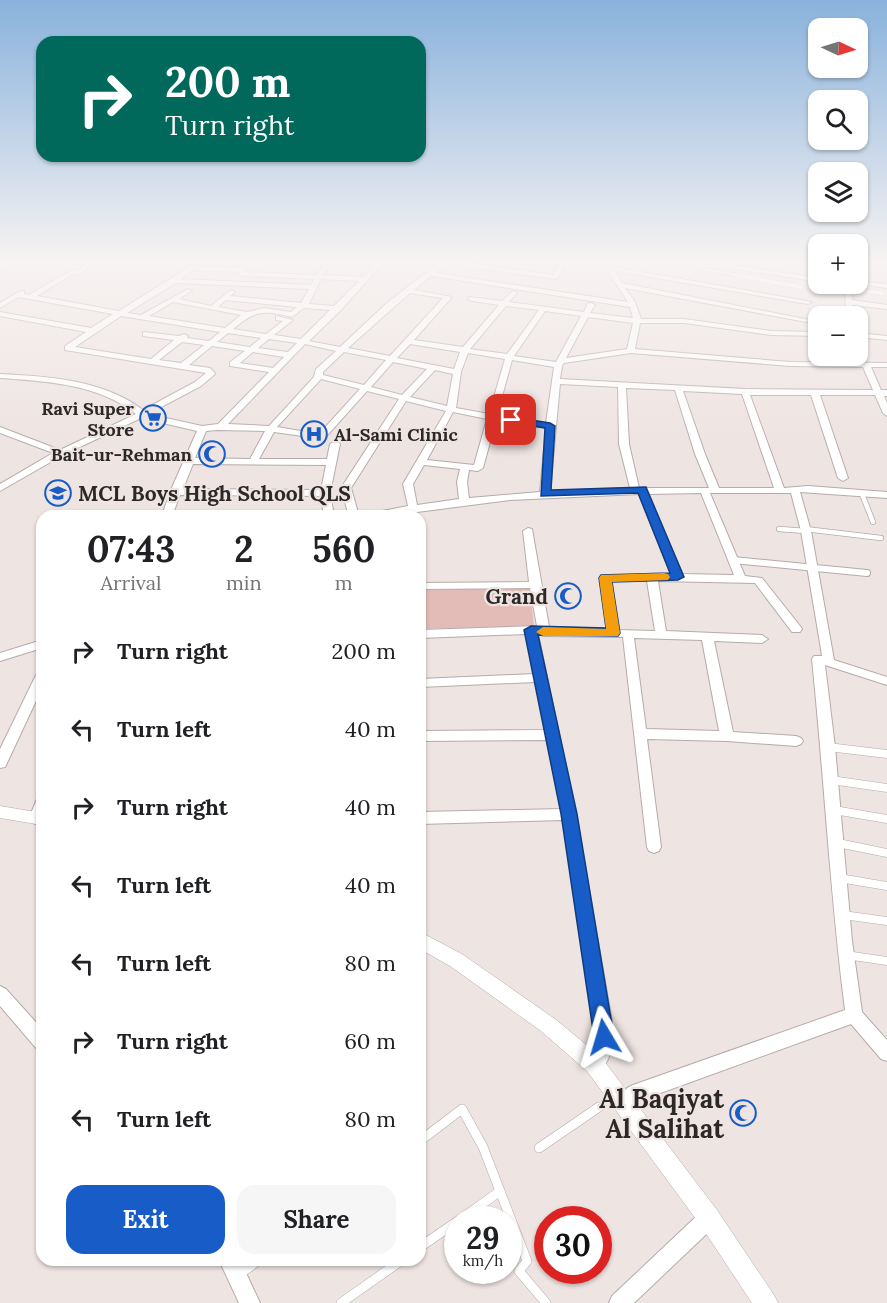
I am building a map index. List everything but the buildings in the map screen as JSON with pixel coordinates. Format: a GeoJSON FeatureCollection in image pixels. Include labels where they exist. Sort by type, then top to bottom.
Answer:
{"type":"FeatureCollection","features":[{"type":"Feature","properties":{"kind":"street"},"geometry":{"type":"LineString","coordinates":[[44,322],[90,330]]}},
{"type":"Feature","properties":{"kind":"street"},"geometry":{"type":"LineString","coordinates":[[0,488],[60,453],[198,384],[211,373],[207,370],[68,348],[104,322]]}},
{"type":"Feature","properties":{"kind":"street"},"geometry":{"type":"LineString","coordinates":[[172,322],[304,342],[457,372]]}},
{"type":"Feature","properties":{"kind":"street"},"geometry":{"type":"LineString","coordinates":[[183,366],[237,322]]}},
{"type":"Feature","properties":{"kind":"street"},"geometry":{"type":"LineString","coordinates":[[275,370],[233,364],[287,322]]}},
{"type":"Feature","properties":{"kind":"street"},"geometry":{"type":"LineString","coordinates":[[222,425],[324,322]]}},
{"type":"Feature","properties":{"kind":"street"},"geometry":{"type":"LineString","coordinates":[[253,461],[272,429],[318,376],[319,371],[373,322]]}},
{"type":"Feature","properties":{"kind":"street"},"geometry":{"type":"LineString","coordinates":[[0,376],[41,378],[91,389],[127,403],[148,418],[202,429],[222,425],[248,426],[321,437],[425,322]]}},
{"type":"Feature","properties":{"kind":"street"},"geometry":{"type":"LineString","coordinates":[[413,507],[408,484],[451,409],[457,372],[465,350],[489,322]]}},
{"type":"Feature","properties":{"kind":"street"},"geometry":{"type":"LineString","coordinates":[[421,462],[478,468],[509,357],[534,322]]}},
{"type":"Feature","properties":{"kind":"street"},"geometry":{"type":"LineString","coordinates":[[545,494],[550,426],[558,365],[581,322]]}},
{"type":"Feature","properties":{"kind":"street"},"geometry":{"type":"LineString","coordinates":[[631,351],[636,322]]}},
{"type":"Feature","properties":{"kind":"street"},"geometry":{"type":"LineString","coordinates":[[740,322],[771,333],[808,334]]}},
{"type":"Feature","properties":{"kind":"street"},"geometry":{"type":"LineString","coordinates":[[153,361],[197,326]]}},
{"type":"Feature","properties":{"kind":"street"},"geometry":{"type":"LineString","coordinates":[[146,334],[290,355]]}},
{"type":"Feature","properties":{"kind":"street"},"geometry":{"type":"LineString","coordinates":[[868,336],[887,338]]}},
{"type":"Feature","properties":{"kind":"street"},"geometry":{"type":"LineString","coordinates":[[408,341],[558,365]]}},
{"type":"Feature","properties":{"kind":"street"},"geometry":{"type":"LineString","coordinates":[[558,365],[562,361],[631,351],[808,364]]}},
{"type":"Feature","properties":{"kind":"street"},"geometry":{"type":"LineString","coordinates":[[868,365],[887,365]]}},
{"type":"Feature","properties":{"kind":"street"},"geometry":{"type":"LineString","coordinates":[[867,366],[883,393],[887,413]]}},
{"type":"Feature","properties":{"kind":"street"},"geometry":{"type":"LineString","coordinates":[[352,510],[346,488],[404,398],[434,367]]}},
{"type":"Feature","properties":{"kind":"street"},"geometry":{"type":"LineString","coordinates":[[318,376],[451,409],[550,426]]}},
{"type":"Feature","properties":{"kind":"street"},"geometry":{"type":"LineString","coordinates":[[555,381],[745,392],[883,393]]}},
{"type":"Feature","properties":{"kind":"street"},"geometry":{"type":"LineString","coordinates":[[622,385],[624,444],[639,490],[678,577]]}},
{"type":"Feature","properties":{"kind":"street"},"geometry":{"type":"LineString","coordinates":[[678,388],[700,454],[709,490],[741,579]]}},
{"type":"Feature","properties":{"kind":"street"},"geometry":{"type":"LineString","coordinates":[[745,392],[780,491]]}},
{"type":"Feature","properties":{"kind":"street"},"geometry":{"type":"LineString","coordinates":[[815,393],[843,478]]}},
{"type":"Feature","properties":{"kind":"street"},"geometry":{"type":"LineString","coordinates":[[169,510],[202,429]]}},
{"type":"Feature","properties":{"kind":"street"},"geometry":{"type":"LineString","coordinates":[[0,430],[60,453]]}},
{"type":"Feature","properties":{"kind":"street"},"geometry":{"type":"LineString","coordinates":[[328,510],[325,493],[335,444]]}},
{"type":"Feature","properties":{"kind":"street"},"geometry":{"type":"LineString","coordinates":[[190,461],[330,462]]}},
{"type":"Feature","properties":{"kind":"street"},"geometry":{"type":"LineString","coordinates":[[464,502],[462,482],[465,467]]}},
{"type":"Feature","properties":{"kind":"street"},"geometry":{"type":"LineString","coordinates":[[399,510],[545,494],[639,490],[795,491],[808,489],[887,495]]}},
{"type":"Feature","properties":{"kind":"street"},"geometry":{"type":"LineString","coordinates":[[795,491],[813,567],[828,662]]}},
{"type":"Feature","properties":{"kind":"street"},"geometry":{"type":"LineString","coordinates":[[175,492],[325,493]]}},
{"type":"Feature","properties":{"kind":"street"},"geometry":{"type":"LineString","coordinates":[[528,531],[535,585],[540,678],[569,814],[603,1022],[603,1050],[594,1064]]}},
{"type":"Feature","properties":{"kind":"street"},"geometry":{"type":"LineString","coordinates":[[613,633],[605,578],[678,577],[758,580],[796,629]]}},
{"type":"Feature","properties":{"kind":"street"},"geometry":{"type":"LineString","coordinates":[[652,578],[661,634]]}},
{"type":"Feature","properties":{"kind":"street"},"geometry":{"type":"LineString","coordinates":[[426,586],[535,585]]}},
{"type":"Feature","properties":{"kind":"street"},"geometry":{"type":"LineString","coordinates":[[426,634],[537,631],[762,639]]}},
{"type":"Feature","properties":{"kind":"street"},"geometry":{"type":"LineString","coordinates":[[628,634],[654,847]]}},
{"type":"Feature","properties":{"kind":"street"},"geometry":{"type":"LineString","coordinates":[[707,636],[727,736]]}},
{"type":"Feature","properties":{"kind":"street"},"geometry":{"type":"LineString","coordinates":[[0,657],[36,646]]}},
{"type":"Feature","properties":{"kind":"street"},"geometry":{"type":"LineString","coordinates":[[887,681],[818,659],[846,955],[854,1015],[887,1053]]}},
{"type":"Feature","properties":{"kind":"street"},"geometry":{"type":"LineString","coordinates":[[426,683],[540,678]]}},
{"type":"Feature","properties":{"kind":"street"},"geometry":{"type":"LineString","coordinates":[[0,764],[36,688]]}},
{"type":"Feature","properties":{"kind":"street"},"geometry":{"type":"LineString","coordinates":[[639,734],[727,736],[796,741]]}},
{"type":"Feature","properties":{"kind":"street"},"geometry":{"type":"LineString","coordinates":[[426,736],[551,735]]}},
{"type":"Feature","properties":{"kind":"street"},"geometry":{"type":"LineString","coordinates":[[0,812],[36,813]]}},
{"type":"Feature","properties":{"kind":"street"},"geometry":{"type":"LineString","coordinates":[[426,818],[569,814]]}},
{"type":"Feature","properties":{"kind":"street"},"geometry":{"type":"LineString","coordinates":[[426,943],[456,960],[548,1025],[594,1064],[709,1218],[764,1302]]}},
{"type":"Feature","properties":{"kind":"street"},"geometry":{"type":"LineString","coordinates":[[0,994],[36,1035]]}},
{"type":"Feature","properties":{"kind":"street"},"geometry":{"type":"LineString","coordinates":[[633,1095],[854,1015]]}},
{"type":"Feature","properties":{"kind":"street"},"geometry":{"type":"LineString","coordinates":[[619,1303],[709,1218]]}},
{"type":"Feature","properties":{"kind":"street"},"geometry":{"type":"LineString","coordinates":[[233,1268],[250,1303]]}},
{"type":"Feature","properties":{"kind":"lane"},"geometry":{"type":"LineString","coordinates":[[862,494],[873,522]]}},
{"type":"Feature","properties":{"kind":"lane"},"geometry":{"type":"LineString","coordinates":[[779,529],[881,538]]}},
{"type":"Feature","properties":{"kind":"lane"},"geometry":{"type":"LineString","coordinates":[[734,560],[867,573]]}},
{"type":"Feature","properties":{"kind":"lane"},"geometry":{"type":"LineString","coordinates":[[828,747],[887,754]]}},
{"type":"Feature","properties":{"kind":"lane"},"geometry":{"type":"LineString","coordinates":[[831,780],[887,788]]}},
{"type":"Feature","properties":{"kind":"lane"},"geometry":{"type":"LineString","coordinates":[[833,810],[887,819]]}},
{"type":"Feature","properties":{"kind":"lane"},"geometry":{"type":"LineString","coordinates":[[836,843],[887,854]]}},
{"type":"Feature","properties":{"kind":"lane"},"geometry":{"type":"LineString","coordinates":[[839,878],[887,886]]}},
{"type":"Feature","properties":{"kind":"lane"},"geometry":{"type":"LineString","coordinates":[[842,915],[887,921]]}},
{"type":"Feature","properties":{"kind":"lane"},"geometry":{"type":"LineString","coordinates":[[846,955],[887,961]]}},
{"type":"Feature","properties":{"kind":"lane"},"geometry":{"type":"LineString","coordinates":[[539,1148],[599,1107]]}},
{"type":"Feature","properties":{"kind":"lane"},"geometry":{"type":"LineString","coordinates":[[426,1136],[462,1109],[483,1147],[527,1261],[519,1271],[546,1303]]}},
{"type":"Feature","properties":{"kind":"lane"},"geometry":{"type":"LineString","coordinates":[[479,1206],[500,1191]]}},
{"type":"Feature","properties":{"kind":"lane"},"geometry":{"type":"LineString","coordinates":[[426,1243],[444,1230]]}},
{"type":"Feature","properties":{"kind":"lane"},"geometry":{"type":"LineString","coordinates":[[341,1303],[393,1266]]}},
{"type":"Feature","properties":{"kind":"shaded area"},"geometry":{"type":"Polygon","coordinates":[[[530,588],[534,626],[426,629],[426,590],[530,588]]]}},
{"type":"Feature","properties":{"kind":"slow traffic"},"geometry":{"type":"LineString","coordinates":[[543,632],[613,633],[605,578],[664,577]]}},
{"type":"Feature","properties":{"kind":"place","name":"Ravi Super Store"},"geometry":{"type":"Point","coordinates":[153,418]}},
{"type":"Feature","properties":{"kind":"place","name":"Al-Sami Clinic"},"geometry":{"type":"Point","coordinates":[314,434]}},
{"type":"Feature","properties":{"kind":"place","name":"Bait-ur-Rehman"},"geometry":{"type":"Point","coordinates":[212,454]}},
{"type":"Feature","properties":{"kind":"place","name":"MCL Boys High School QLS"},"geometry":{"type":"Point","coordinates":[58,493]}},
{"type":"Feature","properties":{"kind":"place","name":"Grand"},"geometry":{"type":"Point","coordinates":[568,596]}},
{"type":"Feature","properties":{"kind":"place","name":"Al Baqiyat Al Salihat"},"geometry":{"type":"Point","coordinates":[743,1113]}},
{"type":"Feature","properties":{"kind":"route"},"geometry":{"type":"LineString","coordinates":[[511,420],[550,426],[545,494],[642,490],[678,577],[605,578],[613,633],[531,630],[569,814],[604,1037]]}}]}
